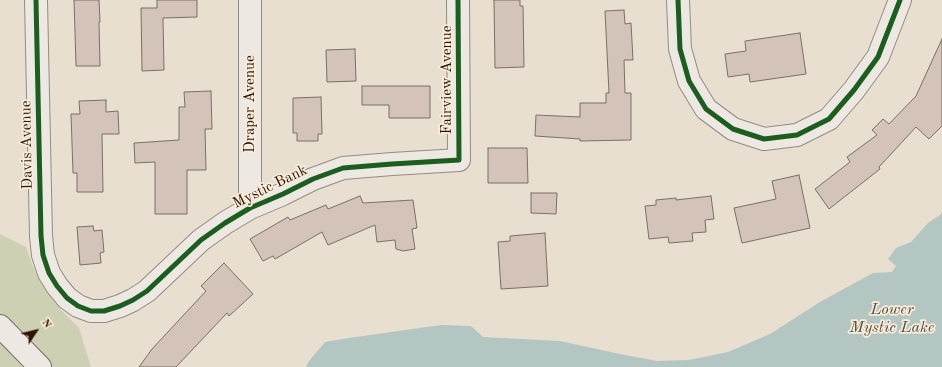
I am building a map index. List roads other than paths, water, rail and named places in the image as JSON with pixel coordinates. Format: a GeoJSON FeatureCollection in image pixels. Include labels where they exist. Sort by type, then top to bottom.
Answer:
{"type":"FeatureCollection","features":[{"type":"Feature","properties":{"kind":"street","name":"Davis Avenue"},"geometry":{"type":"LineString","coordinates":[[36,0],[41,236],[43,255],[49,273],[57,286]]}},
{"type":"Feature","properties":{"kind":"street","name":"Draper Avenue"},"geometry":{"type":"LineString","coordinates":[[250,0],[250,208]]}},
{"type":"Feature","properties":{"kind":"street","name":"Fairview Avenue"},"geometry":{"type":"LineString","coordinates":[[458,0],[459,160]]}},
{"type":"Feature","properties":{"kind":"street"},"geometry":{"type":"LineString","coordinates":[[678,0],[680,49],[689,81],[706,109],[733,129],[764,139],[797,135],[829,119],[854,90],[878,57],[900,0]]}},
{"type":"Feature","properties":{"kind":"street","name":"Mystic Bank"},"geometry":{"type":"LineString","coordinates":[[57,286],[67,298],[78,306],[91,311],[104,311],[120,306],[133,300],[147,290],[201,240],[225,222],[250,208],[313,179],[343,168],[459,160]]}},
{"type":"Feature","properties":{"kind":"street"},"geometry":{"type":"LineString","coordinates":[[0,326],[40,367]]}},
{"type":"Feature","properties":{"kind":"water","name":"Lower Mystic Lake"},"geometry":{"type":"Polygon","coordinates":[[[942,212],[942,367],[306,367],[309,361],[325,342],[441,325],[471,326],[483,337],[560,341],[657,361],[689,360],[728,352],[770,334],[820,302],[873,273],[892,272],[896,266],[888,259],[896,248],[911,242],[928,223],[942,212]]]}}]}
